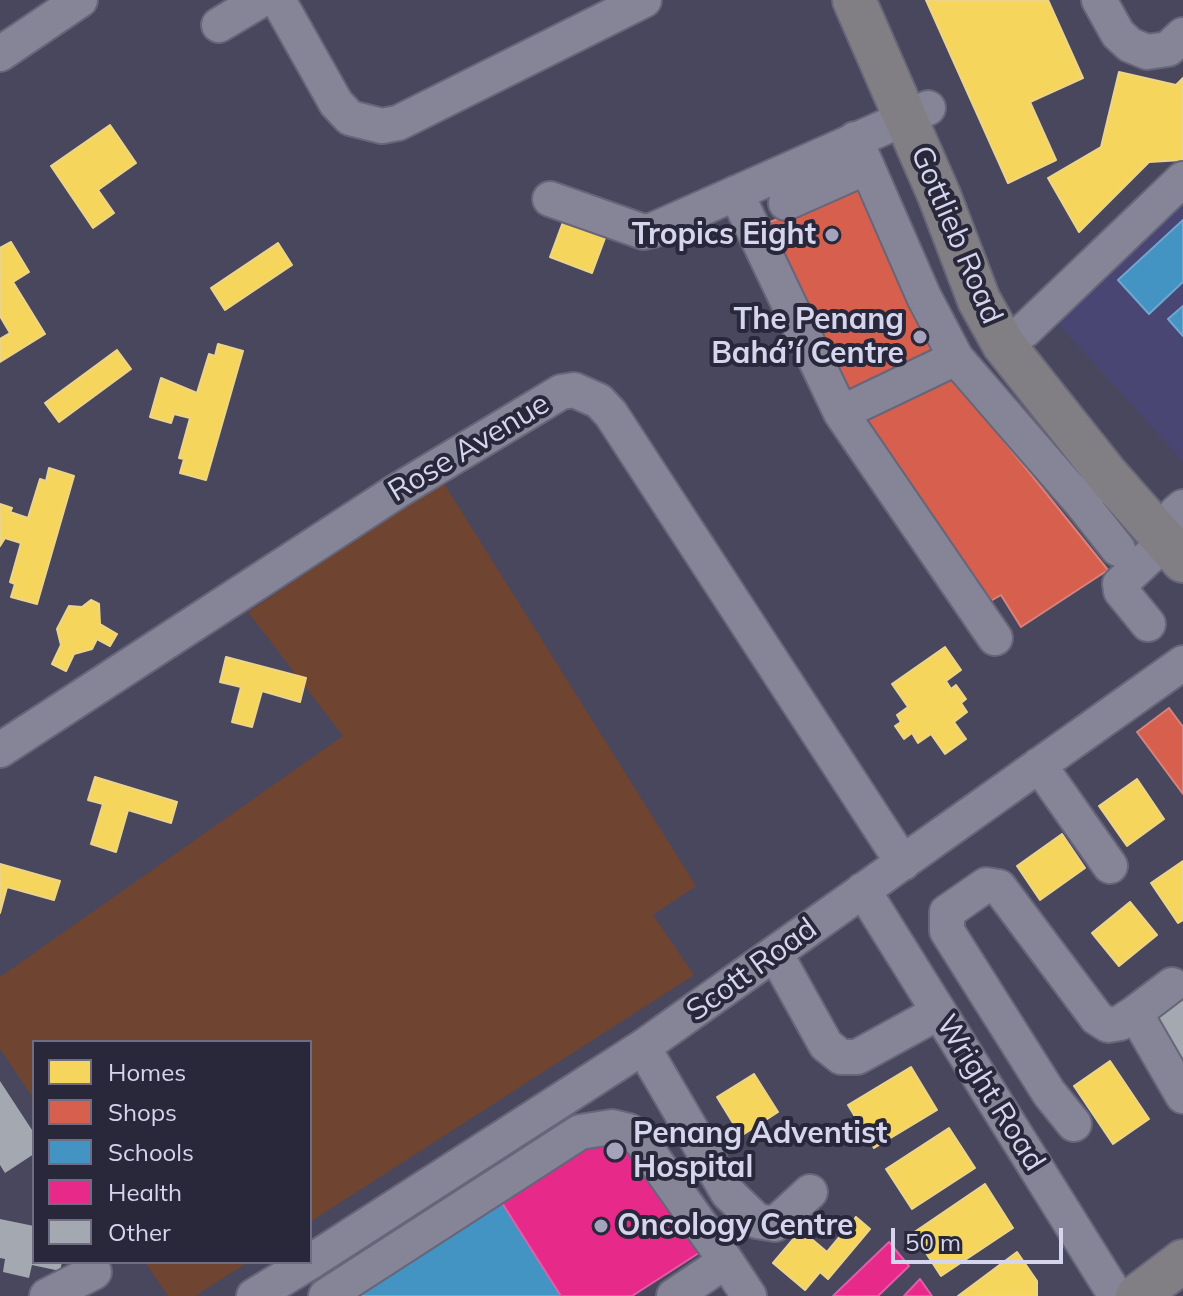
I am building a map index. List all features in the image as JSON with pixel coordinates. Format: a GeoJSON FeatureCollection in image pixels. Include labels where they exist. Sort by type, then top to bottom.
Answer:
{"type":"FeatureCollection","features":[{"type":"Feature","properties":{"kind":"main road","name":"Gottlieb Road"},"geometry":{"type":"LineString","coordinates":[[854,0],[916,112]]}},
{"type":"Feature","properties":{"kind":"main road","name":"Gottlieb Road"},"geometry":{"type":"LineString","coordinates":[[883,0],[916,112],[979,300],[1178,529]]}},
{"type":"Feature","properties":{"kind":"main road","name":"Gottlieb Road"},"geometry":{"type":"LineString","coordinates":[[1014,337],[1093,488],[1178,529]]}},
{"type":"Feature","properties":{"kind":"main road"},"geometry":{"type":"LineString","coordinates":[[1137,1296],[1183,1261]]}},
{"type":"Feature","properties":{"kind":"street"},"geometry":{"type":"LineString","coordinates":[[0,54],[80,0]]}},
{"type":"Feature","properties":{"kind":"street"},"geometry":{"type":"LineString","coordinates":[[219,25],[261,0]]}},
{"type":"Feature","properties":{"kind":"street"},"geometry":{"type":"LineString","coordinates":[[278,0],[336,103],[350,118],[382,126],[398,123],[644,0]]}},
{"type":"Feature","properties":{"kind":"street"},"geometry":{"type":"LineString","coordinates":[[1099,0],[1118,34],[1130,45],[1147,52],[1168,49],[1183,35]]}},
{"type":"Feature","properties":{"kind":"street"},"geometry":{"type":"LineString","coordinates":[[786,203],[916,112]]}},
{"type":"Feature","properties":{"kind":"street"},"geometry":{"type":"LineString","coordinates":[[550,199],[644,232],[736,193],[861,153]]}},
{"type":"Feature","properties":{"kind":"street"},"geometry":{"type":"LineString","coordinates":[[861,153],[924,297],[956,358],[1093,488],[1118,549]]}},
{"type":"Feature","properties":{"kind":"street"},"geometry":{"type":"LineString","coordinates":[[1014,337],[1183,179]]}},
{"type":"Feature","properties":{"kind":"street"},"geometry":{"type":"LineString","coordinates":[[736,193],[841,413],[995,638]]}},
{"type":"Feature","properties":{"kind":"street"},"geometry":{"type":"LineString","coordinates":[[841,413],[956,358]]}},
{"type":"Feature","properties":{"kind":"street","name":"Rose Avenue"},"geometry":{"type":"LineString","coordinates":[[0,750],[397,491],[561,392],[574,390],[599,401],[611,414],[903,863]]}},
{"type":"Feature","properties":{"kind":"street"},"geometry":{"type":"LineString","coordinates":[[1148,624],[1121,591],[1120,584],[1178,529]]}},
{"type":"Feature","properties":{"kind":"street","name":"Scott Road"},"geometry":{"type":"LineString","coordinates":[[312,1261],[448,1176],[643,1047],[1183,663]]}},
{"type":"Feature","properties":{"kind":"street"},"geometry":{"type":"LineString","coordinates":[[1039,765],[1110,866]]}},
{"type":"Feature","properties":{"kind":"street"},"geometry":{"type":"LineString","coordinates":[[1074,1124],[1049,1093],[947,931],[947,912],[986,885],[999,887],[1102,1022],[1114,1025],[1172,985]]}},
{"type":"Feature","properties":{"kind":"street","name":"Wright Road"},"geometry":{"type":"LineString","coordinates":[[863,890],[1116,1296]]}},
{"type":"Feature","properties":{"kind":"street"},"geometry":{"type":"LineString","coordinates":[[775,953],[826,1045],[841,1057],[857,1057],[939,1012]]}},
{"type":"Feature","properties":{"kind":"street"},"geometry":{"type":"LineString","coordinates":[[1135,1013],[1183,1096]]}},
{"type":"Feature","properties":{"kind":"street"},"geometry":{"type":"LineString","coordinates":[[643,1047],[728,1193],[757,1221],[775,1224],[810,1192]]}},
{"type":"Feature","properties":{"kind":"street"},"geometry":{"type":"LineString","coordinates":[[326,1296],[464,1211],[580,1132],[612,1127],[629,1131],[641,1141],[749,1296]]}},
{"type":"Feature","properties":{"kind":"street"},"geometry":{"type":"LineString","coordinates":[[448,1176],[464,1211]]}},
{"type":"Feature","properties":{"kind":"street"},"geometry":{"type":"LineString","coordinates":[[674,1296],[726,1261]]}},
{"type":"Feature","properties":{"kind":"street","name":"Scott Road"},"geometry":{"type":"LineString","coordinates":[[254,1296],[307,1264]]}},
{"type":"Feature","properties":{"kind":"street"},"geometry":{"type":"LineString","coordinates":[[47,1296],[94,1272]]}},
{"type":"Feature","properties":{"kind":"shaded area"},"geometry":{"type":"Polygon","coordinates":[[[1183,192],[1183,461],[1050,315],[1183,192]]]}},
{"type":"Feature","properties":{"kind":"shaded area"},"geometry":{"type":"Polygon","coordinates":[[[443,482],[696,886],[653,915],[694,975],[312,1221],[312,1040],[32,1040],[32,1096],[0,1049],[0,977],[343,736],[248,612],[443,482]]]}},
{"type":"Feature","properties":{"kind":"shaded area"},"geometry":{"type":"Polygon","coordinates":[[[146,1264],[245,1264],[195,1296],[168,1296],[146,1264]]]}},
{"type":"Feature","properties":{"kind":"building: Homes"},"geometry":{"type":"Polygon","coordinates":[[[926,0],[1048,0],[1083,78],[1030,102],[1056,160],[1008,183],[926,0]]]}},
{"type":"Feature","properties":{"kind":"building: Homes"},"geometry":{"type":"Polygon","coordinates":[[[1119,72],[1176,85],[1183,78],[1182,160],[1149,162],[1079,232],[1048,178],[1101,147],[1119,72]]]}},
{"type":"Feature","properties":{"kind":"building: Homes"},"geometry":{"type":"Polygon","coordinates":[[[110,125],[136,163],[98,190],[114,213],[93,228],[51,166],[110,125]]]}},
{"type":"Feature","properties":{"kind":"building: Homes"},"geometry":{"type":"Polygon","coordinates":[[[563,222],[605,238],[592,273],[550,257],[563,222]]]}},
{"type":"Feature","properties":{"kind":"building: Homes"},"geometry":{"type":"Polygon","coordinates":[[[11,242],[29,272],[13,282],[45,334],[0,362],[0,339],[10,333],[0,316],[0,248],[11,242]]]}},
{"type":"Feature","properties":{"kind":"building: Homes"},"geometry":{"type":"Polygon","coordinates":[[[278,243],[292,265],[225,310],[211,288],[278,243]]]}},
{"type":"Feature","properties":{"kind":"building: Homes"},"geometry":{"type":"Polygon","coordinates":[[[218,344],[243,351],[206,480],[180,473],[184,459],[179,458],[190,418],[174,414],[171,423],[150,417],[161,378],[197,393],[209,354],[215,356],[218,344]]]}},
{"type":"Feature","properties":{"kind":"building: Homes"},"geometry":{"type":"Polygon","coordinates":[[[117,350],[131,369],[59,422],[45,403],[117,350]]]}},
{"type":"Feature","properties":{"kind":"building: Homes"},"geometry":{"type":"Polygon","coordinates":[[[49,468],[74,476],[37,604],[11,597],[15,584],[10,582],[21,543],[5,538],[0,546],[0,504],[12,508],[10,512],[28,518],[40,479],[46,481],[49,468]]]}},
{"type":"Feature","properties":{"kind":"building: Homes"},"geometry":{"type":"Polygon","coordinates":[[[91,600],[99,604],[100,624],[117,634],[110,646],[97,639],[92,649],[74,654],[66,671],[52,664],[61,645],[57,629],[69,606],[82,607],[91,600]]]}},
{"type":"Feature","properties":{"kind":"building: Homes"},"geometry":{"type":"Polygon","coordinates":[[[945,647],[961,670],[946,681],[951,689],[956,685],[966,699],[961,703],[967,712],[954,722],[966,739],[945,754],[931,734],[918,743],[912,733],[904,739],[895,726],[901,722],[897,715],[908,707],[892,684],[945,647]]]}},
{"type":"Feature","properties":{"kind":"building: Homes"},"geometry":{"type":"Polygon","coordinates":[[[226,657],[306,678],[300,702],[262,691],[252,727],[232,722],[241,687],[220,682],[226,657]]]}},
{"type":"Feature","properties":{"kind":"building: Homes"},"geometry":{"type":"Polygon","coordinates":[[[95,777],[177,802],[171,823],[128,810],[116,852],[91,844],[103,804],[88,800],[95,777]]]}},
{"type":"Feature","properties":{"kind":"building: Homes"},"geometry":{"type":"Polygon","coordinates":[[[1137,779],[1164,819],[1127,846],[1099,806],[1137,779]]]}},
{"type":"Feature","properties":{"kind":"building: Homes"},"geometry":{"type":"Polygon","coordinates":[[[1062,834],[1085,868],[1040,900],[1017,866],[1062,834]]]}},
{"type":"Feature","properties":{"kind":"building: Homes"},"geometry":{"type":"Polygon","coordinates":[[[1183,861],[1183,920],[1178,923],[1151,883],[1183,861]]]}},
{"type":"Feature","properties":{"kind":"building: Homes"},"geometry":{"type":"Polygon","coordinates":[[[0,864],[60,881],[54,900],[7,887],[0,913],[0,864]]]}},
{"type":"Feature","properties":{"kind":"building: Homes"},"geometry":{"type":"Polygon","coordinates":[[[1130,902],[1157,935],[1119,966],[1092,933],[1130,902]]]}},
{"type":"Feature","properties":{"kind":"building: Homes"},"geometry":{"type":"Polygon","coordinates":[[[1110,1061],[1149,1119],[1113,1144],[1074,1086],[1110,1061]]]}},
{"type":"Feature","properties":{"kind":"building: Homes"},"geometry":{"type":"Polygon","coordinates":[[[911,1067],[937,1110],[874,1148],[848,1105],[911,1067]]]}},
{"type":"Feature","properties":{"kind":"building: Homes"},"geometry":{"type":"Polygon","coordinates":[[[754,1074],[778,1112],[741,1136],[717,1097],[754,1074]]]}},
{"type":"Feature","properties":{"kind":"building: Homes"},"geometry":{"type":"Polygon","coordinates":[[[949,1128],[975,1168],[912,1209],[886,1169],[949,1128]]]}},
{"type":"Feature","properties":{"kind":"building: Homes"},"geometry":{"type":"Polygon","coordinates":[[[985,1184],[1013,1228],[941,1276],[913,1233],[985,1184]]]}},
{"type":"Feature","properties":{"kind":"building: Homes"},"geometry":{"type":"Polygon","coordinates":[[[856,1217],[870,1229],[828,1279],[820,1272],[805,1290],[773,1263],[801,1230],[827,1252],[856,1217]]]}},
{"type":"Feature","properties":{"kind":"building: Homes"},"geometry":{"type":"Polygon","coordinates":[[[1017,1252],[1037,1281],[1037,1296],[958,1296],[1017,1252]]]}},
{"type":"Feature","properties":{"kind":"building: Shops"},"geometry":{"type":"Polygon","coordinates":[[[859,181],[936,355],[849,395],[764,225],[859,181]]]}},
{"type":"Feature","properties":{"kind":"building: Shops"},"geometry":{"type":"Polygon","coordinates":[[[950,374],[1108,570],[1021,627],[1001,595],[982,606],[860,414],[950,374]]]}},
{"type":"Feature","properties":{"kind":"building: Shops"},"geometry":{"type":"Polygon","coordinates":[[[1169,708],[1183,727],[1183,794],[1137,732],[1169,708]]]}},
{"type":"Feature","properties":{"kind":"building: Schools"},"geometry":{"type":"Polygon","coordinates":[[[1183,220],[1183,282],[1149,314],[1118,280],[1183,220]]]}},
{"type":"Feature","properties":{"kind":"building: Schools"},"geometry":{"type":"Polygon","coordinates":[[[1183,306],[1183,336],[1168,319],[1183,306]]]}},
{"type":"Feature","properties":{"kind":"building: Schools"},"geometry":{"type":"Polygon","coordinates":[[[501,1201],[561,1296],[358,1296],[472,1221],[501,1201]]]}},
{"type":"Feature","properties":{"kind":"building: Health","name":"Oncology Centre"},"geometry":{"type":"Polygon","coordinates":[[[607,1141],[630,1148],[702,1251],[632,1296],[561,1296],[501,1201],[583,1147],[607,1141]]]}},
{"type":"Feature","properties":{"kind":"building: Health"},"geometry":{"type":"Polygon","coordinates":[[[889,1242],[909,1266],[878,1296],[833,1296],[889,1242]]]}},
{"type":"Feature","properties":{"kind":"building: Health"},"geometry":{"type":"Polygon","coordinates":[[[920,1279],[932,1296],[904,1296],[920,1279]]]}},
{"type":"Feature","properties":{"kind":"building: Other"},"geometry":{"type":"Polygon","coordinates":[[[1183,994],[1183,1068],[1149,1018],[1183,994]]]}},
{"type":"Feature","properties":{"kind":"building: Other"},"geometry":{"type":"Polygon","coordinates":[[[0,1081],[32,1130],[32,1155],[5,1173],[0,1165],[0,1081]]]}},
{"type":"Feature","properties":{"kind":"building: Other"},"geometry":{"type":"Polygon","coordinates":[[[0,1219],[32,1226],[32,1264],[62,1264],[60,1271],[32,1265],[29,1278],[3,1272],[5,1259],[0,1258],[0,1219]]]}},
{"type":"Feature","properties":{"kind":"place","name":"Tropics Eight"},"geometry":{"type":"Point","coordinates":[832,235]}},
{"type":"Feature","properties":{"kind":"place","name":"The Penang Bahá’í Centre"},"geometry":{"type":"Point","coordinates":[920,337]}},
{"type":"Feature","properties":{"kind":"place","name":"Penang Adventist Hospital"},"geometry":{"type":"Point","coordinates":[615,1151]}},
{"type":"Feature","properties":{"kind":"place","name":"Oncology Centre"},"geometry":{"type":"Point","coordinates":[601,1226]}}]}
